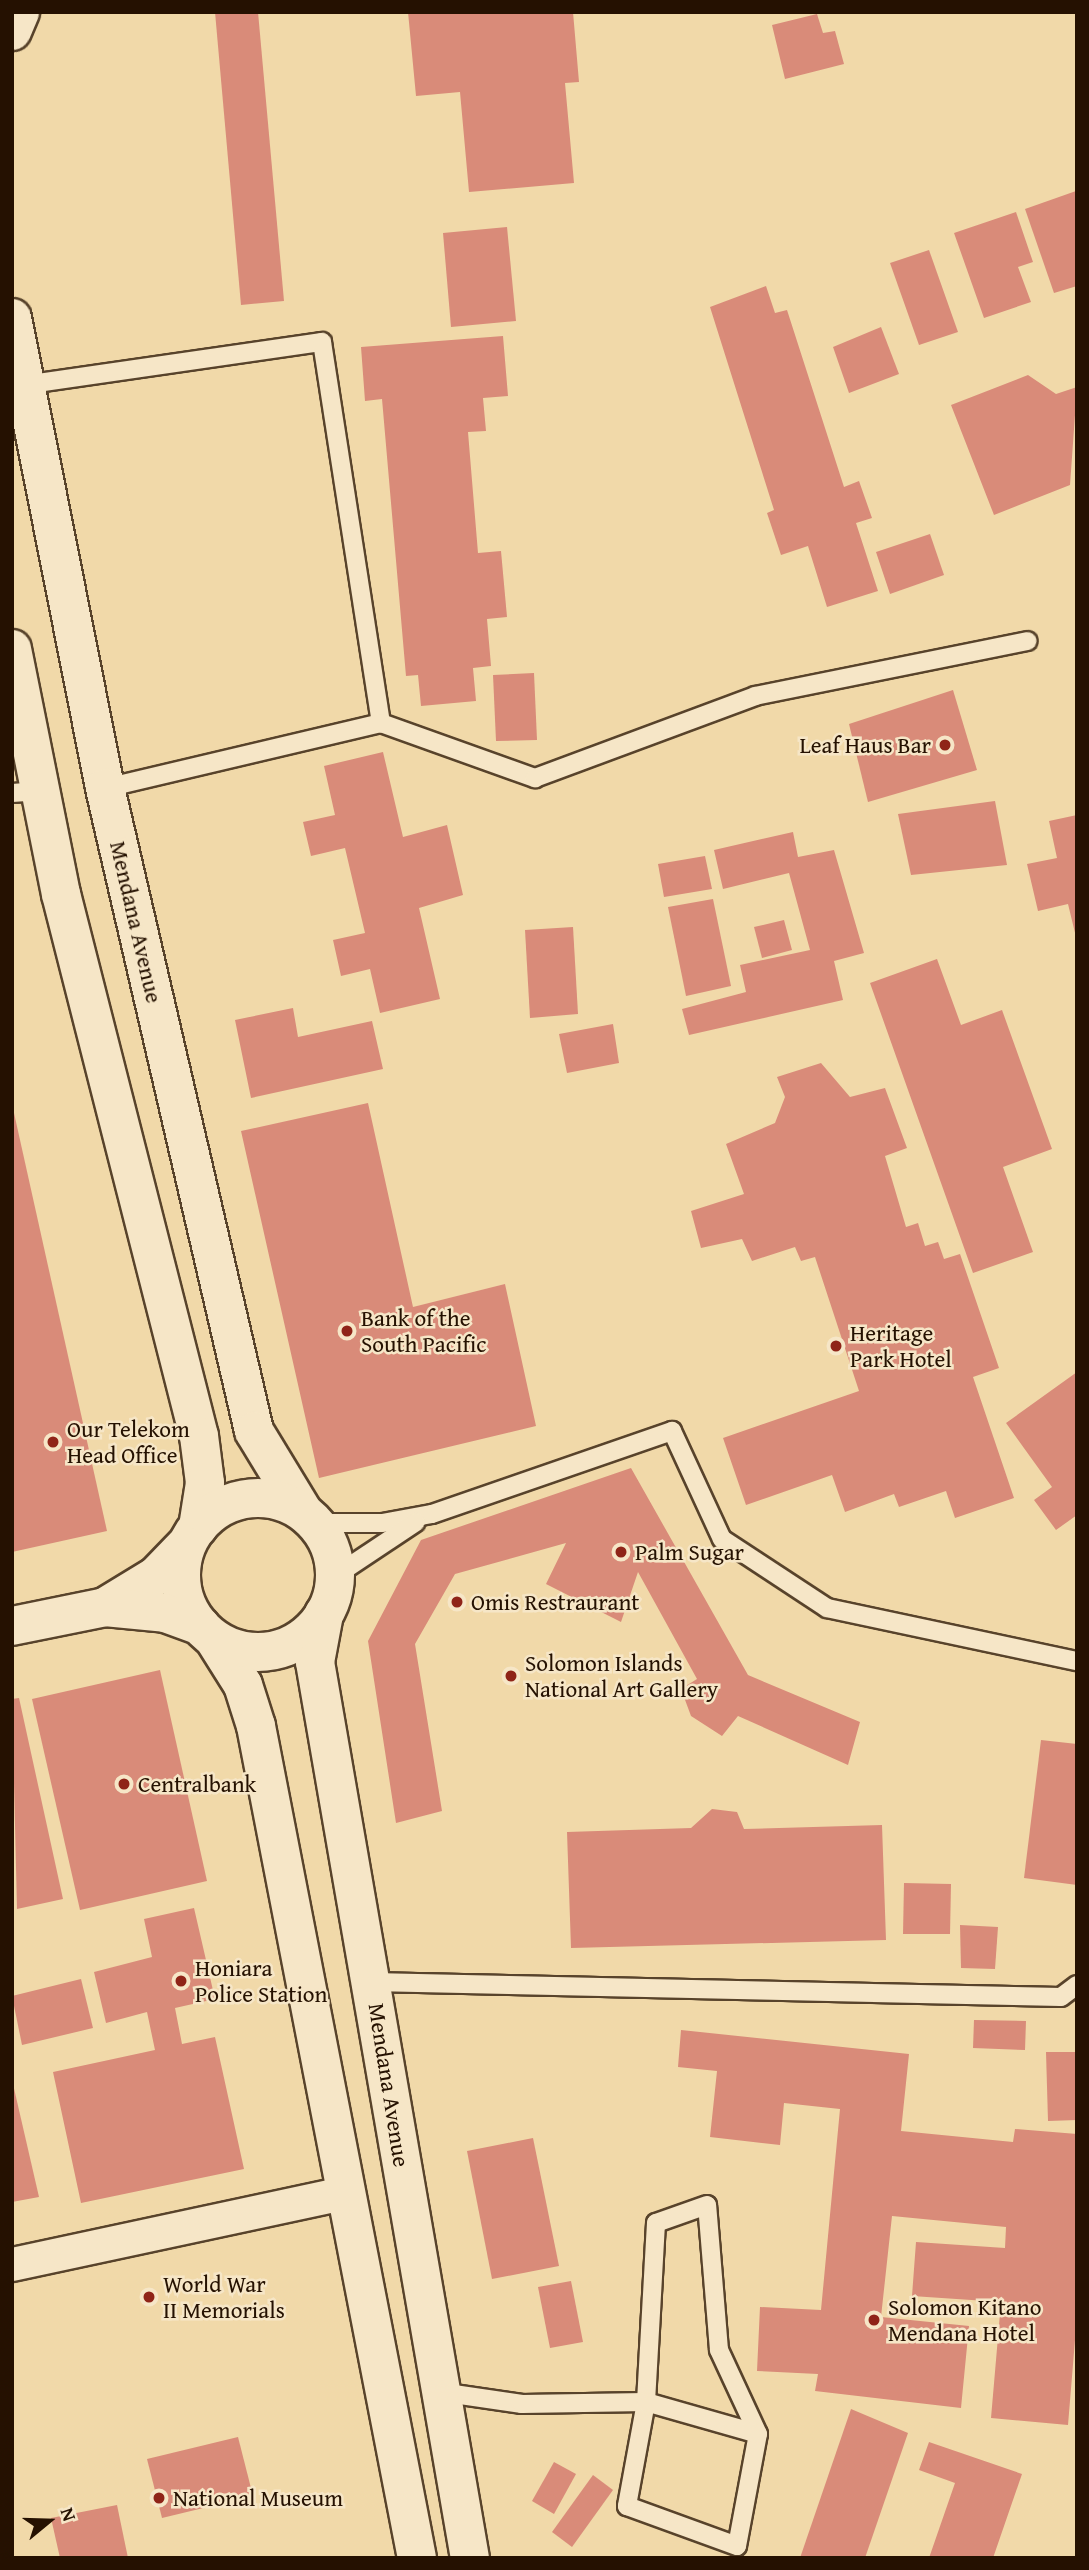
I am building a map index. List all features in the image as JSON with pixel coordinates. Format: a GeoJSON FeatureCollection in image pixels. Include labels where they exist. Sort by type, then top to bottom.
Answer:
{"type":"FeatureCollection","features":[{"type":"Feature","properties":{"kind":"main road"},"geometry":{"type":"LineString","coordinates":[[12,31],[20,12]]}},
{"type":"Feature","properties":{"kind":"main road","name":"Mendana Avenue"},"geometry":{"type":"LineString","coordinates":[[12,318],[23,385],[105,788],[254,1432],[308,1516]]}},
{"type":"Feature","properties":{"kind":"main road"},"geometry":{"type":"LineString","coordinates":[[12,649],[26,792],[199,1436],[205,1483],[180,1580],[208,1632],[243,1685],[256,1726],[342,2193],[417,2558]]}},
{"type":"Feature","properties":{"kind":"main road"},"geometry":{"type":"LineString","coordinates":[[12,1626],[105,1607],[165,1613],[246,1652],[281,1650],[311,1633],[324,1614],[335,1576],[326,1536],[308,1516],[270,1497],[235,1500],[192,1536],[156,1576],[105,1607]]}},
{"type":"Feature","properties":{"kind":"main road","name":"Mendana Avenue"},"geometry":{"type":"LineString","coordinates":[[324,1614],[315,1662],[470,2558]]}},
{"type":"Feature","properties":{"kind":"street"},"geometry":{"type":"LineString","coordinates":[[12,2264],[342,2193]]}},
{"type":"Feature","properties":{"kind":"lane"},"geometry":{"type":"LineString","coordinates":[[23,385],[322,342],[381,723]]}},
{"type":"Feature","properties":{"kind":"lane"},"geometry":{"type":"LineString","coordinates":[[105,788],[381,723],[535,778],[755,696],[1028,641]]}},
{"type":"Feature","properties":{"kind":"lane"},"geometry":{"type":"LineString","coordinates":[[308,1516],[382,1523],[432,1514],[672,1431],[722,1539],[827,1608],[1077,1661]]}},
{"type":"Feature","properties":{"kind":"lane"},"geometry":{"type":"LineString","coordinates":[[335,1576],[432,1514]]}},
{"type":"Feature","properties":{"kind":"lane"},"geometry":{"type":"LineString","coordinates":[[372,1982],[1061,1997],[1077,1985]]}},
{"type":"Feature","properties":{"kind":"lane"},"geometry":{"type":"LineString","coordinates":[[707,2205],[719,2350],[758,2434],[737,2546],[627,2506],[646,2402],[656,2223],[707,2205]]}},
{"type":"Feature","properties":{"kind":"lane"},"geometry":{"type":"LineString","coordinates":[[440,2392],[522,2404],[646,2402],[758,2434]]}},
{"type":"Feature","properties":{"kind":"building"},"geometry":{"type":"Polygon","coordinates":[[[215,12],[258,12],[284,301],[241,305],[215,12]]]}},
{"type":"Feature","properties":{"kind":"building"},"geometry":{"type":"Polygon","coordinates":[[[408,12],[573,12],[579,82],[565,83],[574,183],[469,192],[460,92],[416,96],[408,12]]]}},
{"type":"Feature","properties":{"kind":"building"},"geometry":{"type":"Polygon","coordinates":[[[817,14],[823,33],[835,31],[844,64],[785,79],[772,25],[817,14]]]}},
{"type":"Feature","properties":{"kind":"building"},"geometry":{"type":"Polygon","coordinates":[[[1076,191],[1077,286],[1054,293],[1025,209],[1076,191]]]}},
{"type":"Feature","properties":{"kind":"building"},"geometry":{"type":"Polygon","coordinates":[[[1016,212],[1033,262],[1018,267],[1031,302],[984,318],[954,233],[1016,212]]]}},
{"type":"Feature","properties":{"kind":"building"},"geometry":{"type":"Polygon","coordinates":[[[507,227],[516,321],[451,327],[443,233],[507,227]]]}},
{"type":"Feature","properties":{"kind":"building"},"geometry":{"type":"Polygon","coordinates":[[[929,250],[958,332],[919,345],[890,263],[929,250]]]}},
{"type":"Feature","properties":{"kind":"building"},"geometry":{"type":"Polygon","coordinates":[[[766,286],[775,313],[787,310],[844,487],[859,481],[872,518],[856,523],[878,591],[827,607],[808,546],[781,555],[767,513],[774,510],[710,307],[766,286]]]}},
{"type":"Feature","properties":{"kind":"building"},"geometry":{"type":"Polygon","coordinates":[[[881,327],[899,374],[849,393],[833,347],[881,327]]]}},
{"type":"Feature","properties":{"kind":"building"},"geometry":{"type":"Polygon","coordinates":[[[503,336],[508,396],[483,398],[486,431],[468,432],[478,553],[501,551],[507,617],[487,619],[491,666],[473,668],[476,701],[421,706],[418,675],[406,676],[382,399],[365,401],[361,347],[503,336]]]}},
{"type":"Feature","properties":{"kind":"building"},"geometry":{"type":"Polygon","coordinates":[[[1028,375],[1056,394],[1077,387],[1070,485],[994,515],[951,405],[1028,375]]]}},
{"type":"Feature","properties":{"kind":"building"},"geometry":{"type":"Polygon","coordinates":[[[930,534],[944,575],[890,594],[876,552],[930,534]]]}},
{"type":"Feature","properties":{"kind":"building"},"geometry":{"type":"Polygon","coordinates":[[[534,673],[537,740],[496,741],[493,675],[534,673]]]}},
{"type":"Feature","properties":{"kind":"building"},"geometry":{"type":"Polygon","coordinates":[[[953,690],[977,770],[868,802],[849,724],[953,690]]]}},
{"type":"Feature","properties":{"kind":"building"},"geometry":{"type":"Polygon","coordinates":[[[383,752],[403,837],[447,825],[463,895],[419,908],[440,999],[380,1013],[370,969],[341,976],[333,940],[365,933],[345,848],[311,856],[303,822],[335,815],[324,766],[383,752]]]}},
{"type":"Feature","properties":{"kind":"building"},"geometry":{"type":"Polygon","coordinates":[[[995,801],[1007,865],[911,875],[898,814],[995,801]]]}},
{"type":"Feature","properties":{"kind":"building"},"geometry":{"type":"Polygon","coordinates":[[[1077,815],[1076,937],[1068,904],[1038,911],[1027,864],[1057,858],[1049,821],[1077,815]]]}},
{"type":"Feature","properties":{"kind":"building"},"geometry":{"type":"Polygon","coordinates":[[[793,832],[798,857],[834,850],[864,953],[834,961],[843,1000],[689,1035],[682,1009],[746,992],[740,965],[810,950],[789,873],[723,889],[714,850],[793,832]]]}},
{"type":"Feature","properties":{"kind":"building"},"geometry":{"type":"Polygon","coordinates":[[[705,856],[712,889],[664,897],[658,864],[705,856]]]}},
{"type":"Feature","properties":{"kind":"building"},"geometry":{"type":"Polygon","coordinates":[[[713,899],[731,986],[686,996],[668,907],[713,899]]]}},
{"type":"Feature","properties":{"kind":"building"},"geometry":{"type":"Polygon","coordinates":[[[784,920],[792,950],[762,958],[754,927],[784,920]]]}},
{"type":"Feature","properties":{"kind":"building"},"geometry":{"type":"Polygon","coordinates":[[[573,927],[578,1014],[530,1018],[525,930],[573,927]]]}},
{"type":"Feature","properties":{"kind":"building"},"geometry":{"type":"Polygon","coordinates":[[[937,959],[961,1025],[1002,1010],[1052,1149],[1003,1167],[1033,1252],[973,1273],[870,983],[937,959]]]}},
{"type":"Feature","properties":{"kind":"building"},"geometry":{"type":"Polygon","coordinates":[[[293,1008],[298,1037],[372,1021],[383,1069],[251,1098],[235,1020],[293,1008]]]}},
{"type":"Feature","properties":{"kind":"building"},"geometry":{"type":"Polygon","coordinates":[[[613,1024],[619,1063],[567,1073],[559,1034],[613,1024]]]}},
{"type":"Feature","properties":{"kind":"building"},"geometry":{"type":"Polygon","coordinates":[[[821,1063],[850,1097],[885,1088],[907,1148],[885,1156],[906,1227],[918,1223],[925,1246],[938,1242],[944,1259],[960,1254],[999,1368],[973,1377],[1014,1498],[955,1518],[946,1491],[899,1507],[894,1494],[845,1512],[832,1475],[746,1505],[723,1438],[859,1391],[815,1257],[801,1261],[795,1247],[752,1261],[742,1239],[701,1248],[691,1211],[744,1194],[726,1144],[775,1123],[785,1097],[777,1077],[821,1063]]]}},
{"type":"Feature","properties":{"kind":"building"},"geometry":{"type":"Polygon","coordinates":[[[368,1103],[413,1307],[505,1284],[536,1426],[319,1478],[241,1131],[368,1103]]]}},
{"type":"Feature","properties":{"kind":"building"},"geometry":{"type":"Polygon","coordinates":[[[12,1104],[107,1531],[12,1552],[12,1104]]]}},
{"type":"Feature","properties":{"kind":"building"},"geometry":{"type":"Polygon","coordinates":[[[1077,1372],[1077,1515],[1056,1530],[1034,1500],[1052,1487],[1006,1423],[1077,1372]]]}},
{"type":"Feature","properties":{"kind":"building"},"geometry":{"type":"Polygon","coordinates":[[[631,1468],[748,1675],[860,1722],[848,1765],[738,1716],[722,1736],[691,1716],[681,1689],[697,1679],[638,1572],[621,1622],[546,1584],[566,1543],[455,1574],[415,1644],[442,1811],[396,1823],[368,1641],[421,1540],[631,1468]]]}},
{"type":"Feature","properties":{"kind":"building"},"geometry":{"type":"Polygon","coordinates":[[[160,1670],[207,1881],[80,1910],[32,1699],[160,1670]]]}},
{"type":"Feature","properties":{"kind":"building"},"geometry":{"type":"Polygon","coordinates":[[[19,1698],[63,1899],[17,1909],[12,1699],[19,1698]]]}},
{"type":"Feature","properties":{"kind":"building"},"geometry":{"type":"Polygon","coordinates":[[[1041,1740],[1077,1744],[1077,1885],[1024,1878],[1041,1740]]]}},
{"type":"Feature","properties":{"kind":"building"},"geometry":{"type":"Polygon","coordinates":[[[712,1809],[737,1812],[744,1829],[882,1825],[886,1940],[571,1948],[567,1832],[691,1828],[712,1809]]]}},
{"type":"Feature","properties":{"kind":"building"},"geometry":{"type":"Polygon","coordinates":[[[904,1883],[951,1884],[950,1934],[903,1934],[904,1883]]]}},
{"type":"Feature","properties":{"kind":"building"},"geometry":{"type":"Polygon","coordinates":[[[194,1908],[215,1999],[175,2008],[182,2044],[215,2037],[244,2169],[81,2203],[53,2072],[155,2050],[147,2012],[106,2023],[94,1972],[152,1957],[144,1919],[194,1908]]]}},
{"type":"Feature","properties":{"kind":"building"},"geometry":{"type":"Polygon","coordinates":[[[960,1925],[998,1927],[995,1969],[961,1968],[960,1925]]]}},
{"type":"Feature","properties":{"kind":"building"},"geometry":{"type":"Polygon","coordinates":[[[81,1979],[93,2028],[22,2045],[12,1996],[81,1979]]]}},
{"type":"Feature","properties":{"kind":"building"},"geometry":{"type":"Polygon","coordinates":[[[974,2020],[1026,2021],[1025,2050],[973,2048],[974,2020]]]}},
{"type":"Feature","properties":{"kind":"building"},"geometry":{"type":"Polygon","coordinates":[[[681,2030],[909,2054],[901,2131],[1013,2142],[1015,2129],[1077,2134],[1077,2316],[1068,2425],[991,2418],[1001,2302],[912,2296],[916,2242],[1005,2248],[1006,2227],[892,2216],[881,2317],[969,2326],[961,2408],[815,2391],[818,2374],[757,2371],[760,2307],[821,2310],[840,2109],[784,2103],[780,2145],[710,2137],[717,2071],[678,2067],[681,2030]]]}},
{"type":"Feature","properties":{"kind":"building"},"geometry":{"type":"Polygon","coordinates":[[[1046,2052],[1077,2052],[1077,2120],[1048,2121],[1046,2052]]]}},
{"type":"Feature","properties":{"kind":"building"},"geometry":{"type":"Polygon","coordinates":[[[12,2085],[39,2197],[12,2202],[12,2085]]]}},
{"type":"Feature","properties":{"kind":"building"},"geometry":{"type":"Polygon","coordinates":[[[533,2138],[559,2266],[492,2279],[467,2151],[533,2138]]]}},
{"type":"Feature","properties":{"kind":"building"},"geometry":{"type":"Polygon","coordinates":[[[571,2281],[583,2342],[550,2348],[538,2287],[571,2281]]]}},
{"type":"Feature","properties":{"kind":"building"},"geometry":{"type":"Polygon","coordinates":[[[851,2409],[908,2433],[865,2558],[800,2558],[851,2409]]]}},
{"type":"Feature","properties":{"kind":"building"},"geometry":{"type":"Polygon","coordinates":[[[238,2437],[253,2496],[162,2518],[147,2459],[238,2437]]]}},
{"type":"Feature","properties":{"kind":"building"},"geometry":{"type":"Polygon","coordinates":[[[929,2442],[1022,2474],[993,2558],[929,2558],[955,2483],[919,2470],[929,2442]]]}},
{"type":"Feature","properties":{"kind":"building"},"geometry":{"type":"Polygon","coordinates":[[[554,2462],[576,2474],[554,2514],[532,2501],[554,2462]]]}},
{"type":"Feature","properties":{"kind":"building"},"geometry":{"type":"Polygon","coordinates":[[[593,2475],[613,2490],[572,2547],[552,2532],[593,2475]]]}},
{"type":"Feature","properties":{"kind":"building"},"geometry":{"type":"Polygon","coordinates":[[[117,2505],[128,2558],[60,2558],[51,2518],[117,2505]]]}},
{"type":"Feature","properties":{"kind":"place","name":"Leaf Haus Bar"},"geometry":{"type":"Point","coordinates":[945,745]}},
{"type":"Feature","properties":{"kind":"place","name":"Bank of the South Pacific"},"geometry":{"type":"Point","coordinates":[347,1331]}},
{"type":"Feature","properties":{"kind":"place","name":"Heritage Park Hotel"},"geometry":{"type":"Point","coordinates":[836,1346]}},
{"type":"Feature","properties":{"kind":"place","name":"Our Telekom Head Office"},"geometry":{"type":"Point","coordinates":[53,1442]}},
{"type":"Feature","properties":{"kind":"place","name":"Palm Sugar"},"geometry":{"type":"Point","coordinates":[621,1552]}},
{"type":"Feature","properties":{"kind":"place","name":"Omis Restraurant"},"geometry":{"type":"Point","coordinates":[457,1602]}},
{"type":"Feature","properties":{"kind":"place","name":"Solomon Islands National Art Gallery"},"geometry":{"type":"Point","coordinates":[511,1676]}},
{"type":"Feature","properties":{"kind":"place","name":"Centralbank"},"geometry":{"type":"Point","coordinates":[124,1784]}},
{"type":"Feature","properties":{"kind":"place","name":"Honiara Police Station"},"geometry":{"type":"Point","coordinates":[181,1981]}},
{"type":"Feature","properties":{"kind":"place","name":"World War II Memorials"},"geometry":{"type":"Point","coordinates":[149,2297]}},
{"type":"Feature","properties":{"kind":"place","name":"Solomon Kitano Mendana Hotel"},"geometry":{"type":"Point","coordinates":[874,2320]}},
{"type":"Feature","properties":{"kind":"place","name":"National Museum"},"geometry":{"type":"Point","coordinates":[159,2498]}}]}
